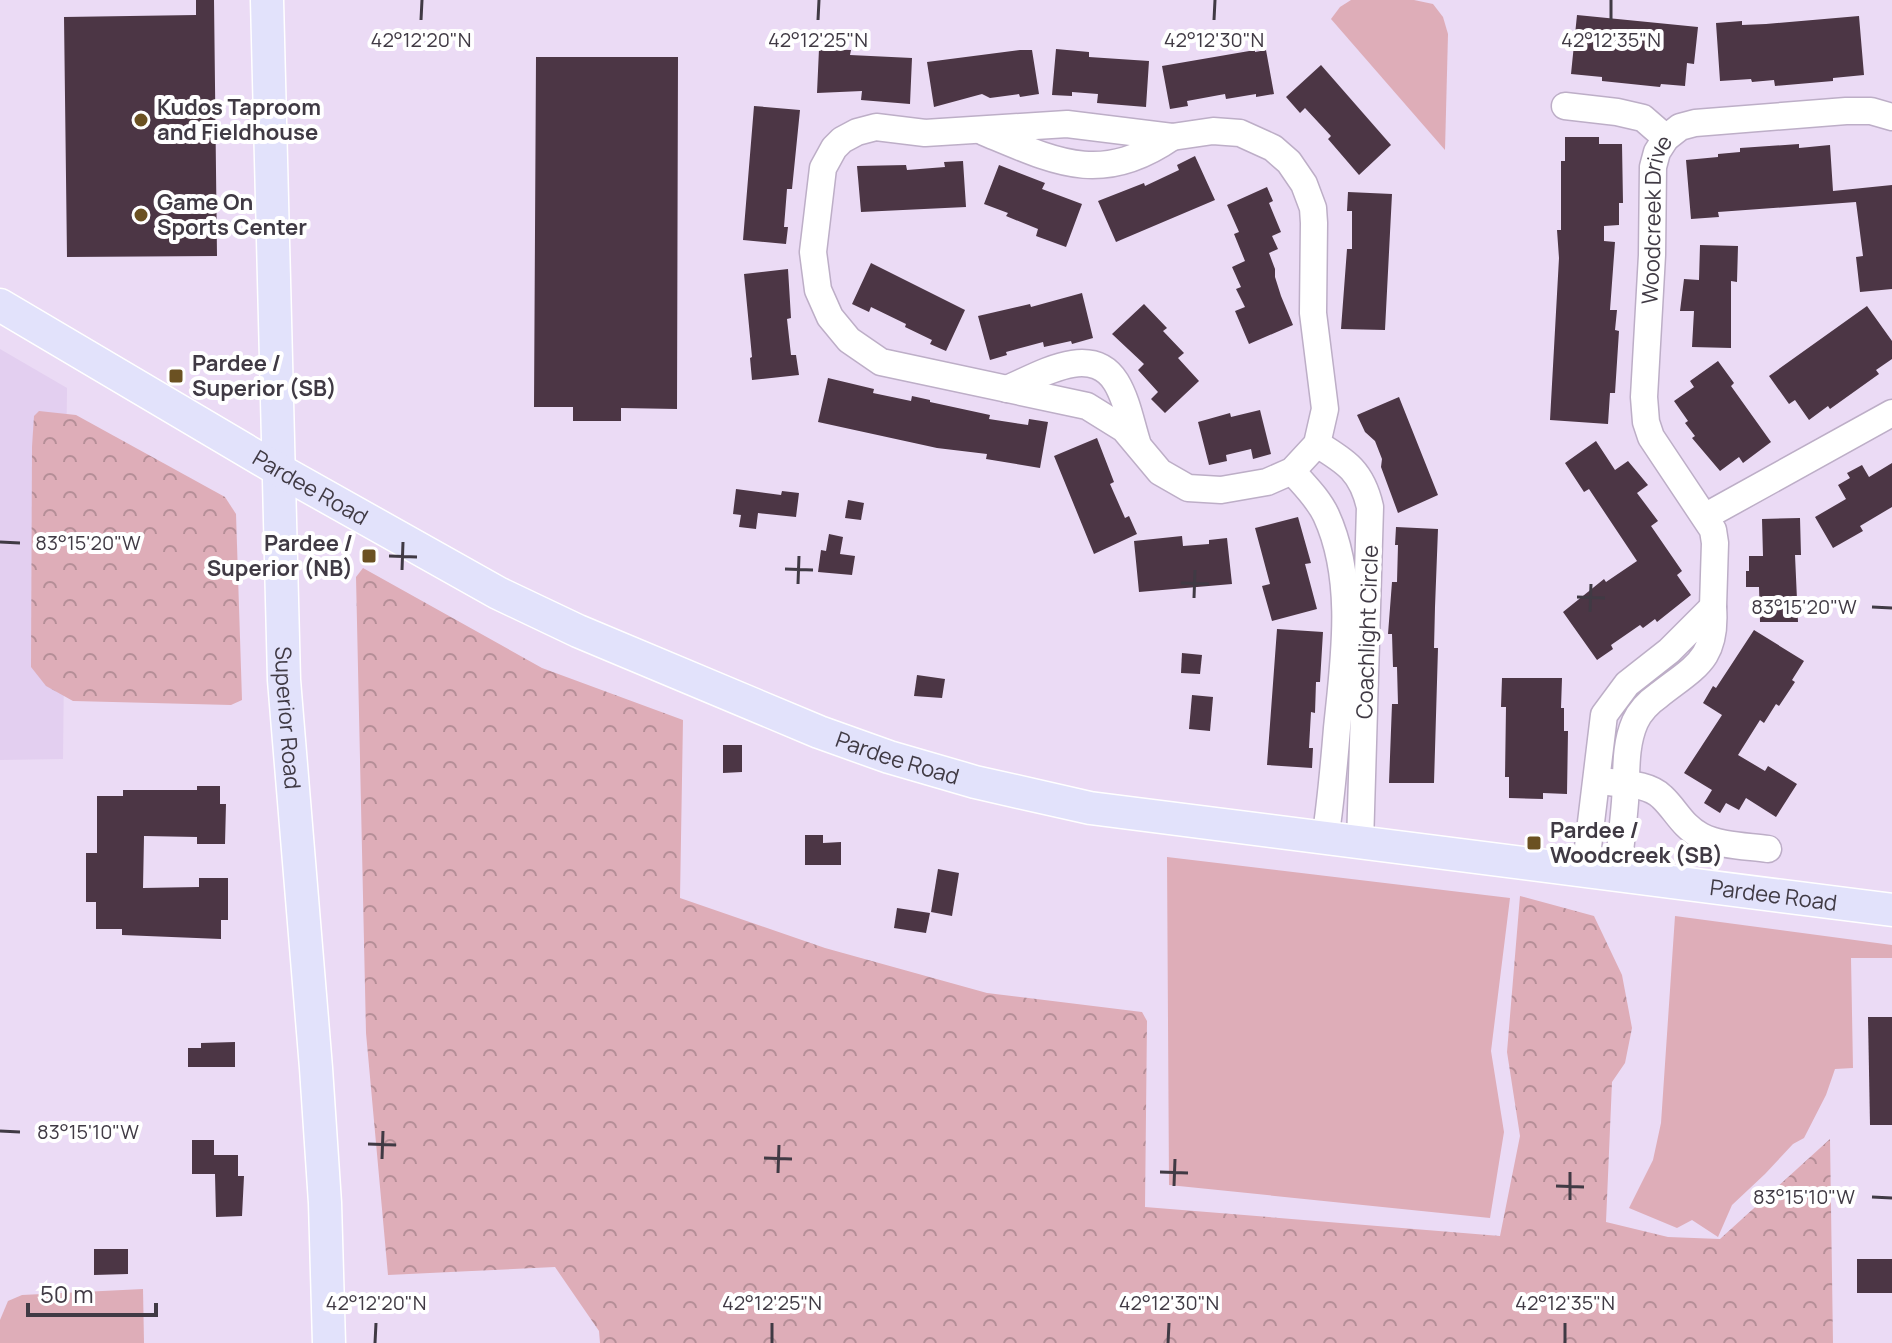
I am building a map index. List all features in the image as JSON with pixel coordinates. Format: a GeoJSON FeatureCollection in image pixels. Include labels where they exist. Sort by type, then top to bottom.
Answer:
{"type":"FeatureCollection","features":[{"type":"Feature","properties":{"kind":"main road","name":"Superior Road"},"geometry":{"type":"LineString","coordinates":[[267,0],[284,680],[325,1203],[329,1343]]}},
{"type":"Feature","properties":{"kind":"main road","name":"Pardee Road"},"geometry":{"type":"LineString","coordinates":[[0,305],[279,470],[498,593],[578,631],[819,732],[932,770],[1090,808],[1892,910]]}},
{"type":"Feature","properties":{"kind":"street"},"geometry":{"type":"LineString","coordinates":[[1565,106],[1643,118],[1666,138]]}},
{"type":"Feature","properties":{"kind":"street","name":"Woodcreek Drive"},"geometry":{"type":"LineString","coordinates":[[1617,876],[1632,730],[1649,703],[1702,661],[1715,634],[1713,530],[1651,437],[1644,410],[1653,167],[1657,152],[1666,138],[1680,127],[1695,123],[1846,111],[1871,111],[1892,117]]}},
{"type":"Feature","properties":{"kind":"street"},"geometry":{"type":"LineString","coordinates":[[1067,124],[1172,137],[1213,131],[1240,133],[1273,148],[1289,162],[1304,184],[1313,208],[1313,313],[1325,409],[1317,444],[1292,471],[1267,482],[1221,490],[1188,488],[1160,472],[1124,429],[1087,406],[900,368],[868,354],[849,340],[830,317],[818,290],[813,267],[819,187],[827,159],[842,140],[857,132],[876,127],[925,133],[1067,124]]}},
{"type":"Feature","properties":{"kind":"street"},"geometry":{"type":"LineString","coordinates":[[981,130],[1047,158],[1099,166],[1135,159],[1172,137]]}},
{"type":"Feature","properties":{"kind":"street"},"geometry":{"type":"LineString","coordinates":[[1007,389],[1066,365],[1091,363],[1115,381],[1137,444]]}},
{"type":"Feature","properties":{"kind":"street"},"geometry":{"type":"LineString","coordinates":[[1706,516],[1892,413]]}},
{"type":"Feature","properties":{"kind":"street","name":"Coachlight Circle"},"geometry":{"type":"LineString","coordinates":[[1317,444],[1344,461],[1359,476],[1370,507],[1360,844]]}},
{"type":"Feature","properties":{"kind":"street","name":"Coachlight Circle"},"geometry":{"type":"LineString","coordinates":[[1292,471],[1313,494],[1326,515],[1345,604],[1341,689],[1325,839]]}},
{"type":"Feature","properties":{"kind":"street"},"geometry":{"type":"LineString","coordinates":[[1585,872],[1604,715],[1627,684],[1669,651],[1713,607]]}},
{"type":"Feature","properties":{"kind":"street"},"geometry":{"type":"LineString","coordinates":[[1627,684],[1649,703]]}},
{"type":"Feature","properties":{"kind":"street"},"geometry":{"type":"LineString","coordinates":[[1597,781],[1651,789],[1661,796],[1678,818],[1713,841],[1768,849]]}},
{"type":"Feature","properties":{"kind":"shaded area"},"geometry":{"type":"Polygon","coordinates":[[[0,349],[67,388],[63,759],[0,760],[0,349]]]}},
{"type":"Feature","properties":{"kind":"green space"},"geometry":{"type":"Polygon","coordinates":[[[1351,0],[1414,0],[1433,4],[1443,17],[1448,34],[1445,150],[1331,19],[1340,7],[1351,0]]]}},
{"type":"Feature","properties":{"kind":"green space"},"geometry":{"type":"Polygon","coordinates":[[[39,411],[76,415],[225,497],[236,514],[242,700],[231,705],[73,701],[46,686],[31,667],[32,447],[34,416],[39,411]]]}},
{"type":"Feature","properties":{"kind":"green space"},"geometry":{"type":"Polygon","coordinates":[[[363,568],[542,668],[683,720],[680,898],[825,948],[987,993],[1142,1012],[1147,1021],[1145,1207],[1500,1236],[1520,1136],[1507,1052],[1520,896],[1594,916],[1622,975],[1632,1028],[1625,1063],[1612,1082],[1606,1222],[1668,1237],[1720,1239],[1830,1139],[1833,1343],[600,1343],[599,1331],[555,1267],[388,1275],[366,1033],[356,577],[363,568]]]}},
{"type":"Feature","properties":{"kind":"green space"},"geometry":{"type":"Polygon","coordinates":[[[1167,857],[1510,898],[1491,1051],[1504,1132],[1490,1218],[1169,1185],[1167,857]]]}},
{"type":"Feature","properties":{"kind":"green space"},"geometry":{"type":"Polygon","coordinates":[[[1675,916],[1892,945],[1892,958],[1851,958],[1853,1068],[1835,1069],[1826,1095],[1804,1138],[1793,1144],[1732,1205],[1718,1237],[1692,1220],[1677,1228],[1629,1208],[1653,1160],[1661,1123],[1675,916]]]}},
{"type":"Feature","properties":{"kind":"green space"},"geometry":{"type":"Polygon","coordinates":[[[143,1289],[144,1343],[0,1343],[0,1320],[8,1301],[22,1295],[143,1289]]]}},
{"type":"Feature","properties":{"kind":"building"},"geometry":{"type":"Polygon","coordinates":[[[196,0],[214,0],[217,256],[67,257],[64,17],[196,15],[196,0]]]}},
{"type":"Feature","properties":{"kind":"building"},"geometry":{"type":"Polygon","coordinates":[[[1577,15],[1698,27],[1694,64],[1687,63],[1685,86],[1661,84],[1660,87],[1602,81],[1602,77],[1571,74],[1577,15]]]}},
{"type":"Feature","properties":{"kind":"building"},"geometry":{"type":"Polygon","coordinates":[[[1859,16],[1864,75],[1775,86],[1774,80],[1720,81],[1716,23],[1742,21],[1742,25],[1766,24],[1859,16]]]}},
{"type":"Feature","properties":{"kind":"building"},"geometry":{"type":"Polygon","coordinates":[[[819,49],[851,50],[850,55],[912,58],[910,104],[861,100],[862,91],[817,93],[819,49]]]}},
{"type":"Feature","properties":{"kind":"building"},"geometry":{"type":"Polygon","coordinates":[[[1056,49],[1089,52],[1089,57],[1149,61],[1146,107],[1097,103],[1098,94],[1072,92],[1072,96],[1052,95],[1056,49]]]}},
{"type":"Feature","properties":{"kind":"building"},"geometry":{"type":"Polygon","coordinates":[[[1032,50],[1039,94],[990,98],[982,94],[934,107],[927,62],[1032,50]]]}},
{"type":"Feature","properties":{"kind":"building"},"geometry":{"type":"Polygon","coordinates":[[[1266,50],[1274,94],[1226,99],[1225,94],[1187,101],[1188,106],[1170,109],[1162,66],[1266,50]]]}},
{"type":"Feature","properties":{"kind":"building"},"geometry":{"type":"Polygon","coordinates":[[[536,57],[678,57],[677,409],[621,408],[621,421],[573,421],[573,407],[534,407],[536,57]]]}},
{"type":"Feature","properties":{"kind":"building"},"geometry":{"type":"Polygon","coordinates":[[[1321,65],[1391,145],[1359,175],[1328,139],[1331,136],[1305,108],[1300,113],[1286,97],[1321,65]]]}},
{"type":"Feature","properties":{"kind":"building"},"geometry":{"type":"Polygon","coordinates":[[[754,106],[800,110],[792,189],[787,189],[786,244],[743,240],[754,106]]]}},
{"type":"Feature","properties":{"kind":"building"},"geometry":{"type":"Polygon","coordinates":[[[1565,137],[1599,137],[1599,144],[1622,144],[1623,203],[1619,203],[1619,225],[1604,226],[1604,241],[1615,242],[1610,310],[1617,310],[1615,330],[1619,331],[1615,393],[1610,393],[1608,424],[1550,420],[1559,258],[1557,230],[1561,230],[1561,161],[1565,161],[1565,137]]]}},
{"type":"Feature","properties":{"kind":"building"},"geometry":{"type":"Polygon","coordinates":[[[1799,144],[1799,148],[1830,145],[1833,191],[1892,185],[1892,289],[1860,292],[1856,257],[1863,256],[1856,202],[1718,212],[1719,217],[1691,219],[1686,160],[1718,157],[1718,154],[1740,152],[1740,148],[1799,144]]]}},
{"type":"Feature","properties":{"kind":"building"},"geometry":{"type":"Polygon","coordinates":[[[1195,156],[1215,200],[1116,242],[1098,201],[1144,183],[1145,186],[1179,170],[1177,165],[1195,156]]]}},
{"type":"Feature","properties":{"kind":"building"},"geometry":{"type":"Polygon","coordinates":[[[963,161],[966,207],[861,212],[857,166],[906,165],[907,170],[945,167],[944,162],[963,161]]]}},
{"type":"Feature","properties":{"kind":"building"},"geometry":{"type":"Polygon","coordinates":[[[999,165],[1045,183],[1042,189],[1082,204],[1066,247],[1036,236],[1038,229],[984,204],[999,165]]]}},
{"type":"Feature","properties":{"kind":"building"},"geometry":{"type":"Polygon","coordinates":[[[1267,187],[1273,201],[1269,203],[1281,232],[1272,236],[1278,249],[1269,253],[1293,325],[1249,344],[1235,311],[1245,307],[1236,289],[1241,287],[1232,267],[1245,261],[1234,234],[1239,232],[1227,205],[1267,187]]]}},
{"type":"Feature","properties":{"kind":"building"},"geometry":{"type":"Polygon","coordinates":[[[1348,192],[1392,194],[1385,330],[1341,329],[1347,249],[1352,249],[1352,211],[1347,211],[1348,192]]]}},
{"type":"Feature","properties":{"kind":"building"},"geometry":{"type":"Polygon","coordinates":[[[1700,245],[1738,246],[1737,282],[1731,281],[1731,348],[1692,347],[1694,311],[1680,311],[1684,279],[1699,280],[1700,245]]]}},
{"type":"Feature","properties":{"kind":"building"},"geometry":{"type":"Polygon","coordinates":[[[871,263],[965,310],[946,351],[930,344],[932,340],[905,327],[906,324],[871,307],[869,312],[852,304],[871,263]]]}},
{"type":"Feature","properties":{"kind":"building"},"geometry":{"type":"Polygon","coordinates":[[[788,269],[791,318],[787,319],[791,355],[796,355],[799,375],[752,380],[744,274],[788,269]]]}},
{"type":"Feature","properties":{"kind":"building"},"geometry":{"type":"Polygon","coordinates":[[[1082,293],[1093,338],[1044,347],[1043,342],[1006,352],[1007,355],[990,360],[978,316],[1030,304],[1031,307],[1082,293]]]}},
{"type":"Feature","properties":{"kind":"building"},"geometry":{"type":"Polygon","coordinates":[[[1144,304],[1167,328],[1163,331],[1184,353],[1178,358],[1199,381],[1165,413],[1151,399],[1158,392],[1138,370],[1144,364],[1112,334],[1144,304]]]}},
{"type":"Feature","properties":{"kind":"building"},"geometry":{"type":"Polygon","coordinates":[[[1867,306],[1892,341],[1892,359],[1876,370],[1879,374],[1809,420],[1795,400],[1789,404],[1769,376],[1867,306]]]}},
{"type":"Feature","properties":{"kind":"building"},"geometry":{"type":"Polygon","coordinates":[[[1718,361],[1734,383],[1731,386],[1771,442],[1743,463],[1739,457],[1720,471],[1692,438],[1695,436],[1685,423],[1688,421],[1674,401],[1694,387],[1690,381],[1718,361]]]}},
{"type":"Feature","properties":{"kind":"building"},"geometry":{"type":"Polygon","coordinates":[[[828,378],[874,389],[873,393],[911,401],[912,396],[990,415],[989,419],[1028,425],[1029,419],[1048,422],[1040,468],[986,459],[987,454],[937,448],[818,422],[828,378]]]}},
{"type":"Feature","properties":{"kind":"building"},"geometry":{"type":"Polygon","coordinates":[[[1399,397],[1438,495],[1398,513],[1375,441],[1365,432],[1357,415],[1399,397]]]}},
{"type":"Feature","properties":{"kind":"building"},"geometry":{"type":"Polygon","coordinates":[[[1260,410],[1271,454],[1253,459],[1251,449],[1226,455],[1227,461],[1209,465],[1198,422],[1230,413],[1231,417],[1260,410]]]}},
{"type":"Feature","properties":{"kind":"building"},"geometry":{"type":"Polygon","coordinates":[[[1097,438],[1114,482],[1110,484],[1125,518],[1129,516],[1137,534],[1094,554],[1054,456],[1097,438]]]}},
{"type":"Feature","properties":{"kind":"building"},"geometry":{"type":"Polygon","coordinates":[[[1596,441],[1615,470],[1628,461],[1648,485],[1637,493],[1658,521],[1651,526],[1682,571],[1677,575],[1691,595],[1657,622],[1655,619],[1643,628],[1640,625],[1611,645],[1613,649],[1597,660],[1563,612],[1604,579],[1606,582],[1637,561],[1589,489],[1584,492],[1565,463],[1596,441]]]}},
{"type":"Feature","properties":{"kind":"building"},"geometry":{"type":"Polygon","coordinates":[[[1892,463],[1892,507],[1860,526],[1863,531],[1833,548],[1815,517],[1846,499],[1838,485],[1850,478],[1847,473],[1862,465],[1869,477],[1892,463]]]}},
{"type":"Feature","properties":{"kind":"building"},"geometry":{"type":"Polygon","coordinates":[[[736,489],[781,495],[782,491],[799,493],[796,517],[758,513],[756,529],[739,527],[741,515],[733,514],[736,489]]]}},
{"type":"Feature","properties":{"kind":"building"},"geometry":{"type":"Polygon","coordinates":[[[848,500],[864,503],[861,520],[845,518],[848,500]]]}},
{"type":"Feature","properties":{"kind":"building"},"geometry":{"type":"Polygon","coordinates":[[[1298,517],[1311,563],[1305,564],[1317,609],[1272,621],[1262,586],[1270,584],[1255,528],[1298,517]]]}},
{"type":"Feature","properties":{"kind":"building"},"geometry":{"type":"Polygon","coordinates":[[[1800,518],[1801,555],[1795,555],[1798,622],[1760,622],[1759,587],[1746,587],[1746,571],[1749,571],[1749,556],[1763,556],[1762,519],[1800,518]]]}},
{"type":"Feature","properties":{"kind":"building"},"geometry":{"type":"Polygon","coordinates":[[[1396,527],[1438,529],[1434,783],[1389,783],[1392,704],[1398,704],[1397,667],[1393,667],[1392,634],[1388,634],[1392,582],[1397,582],[1396,527]]]}},
{"type":"Feature","properties":{"kind":"building"},"geometry":{"type":"Polygon","coordinates":[[[829,534],[843,537],[840,554],[855,556],[852,575],[818,572],[821,550],[826,551],[829,534]]]}},
{"type":"Feature","properties":{"kind":"building"},"geometry":{"type":"Polygon","coordinates":[[[1182,536],[1183,546],[1209,544],[1209,540],[1227,538],[1232,584],[1139,592],[1134,541],[1182,536]]]}},
{"type":"Feature","properties":{"kind":"building"},"geometry":{"type":"Polygon","coordinates":[[[1277,629],[1323,632],[1320,682],[1316,682],[1315,713],[1311,712],[1309,748],[1313,748],[1312,768],[1267,765],[1277,629]]]}},
{"type":"Feature","properties":{"kind":"building"},"geometry":{"type":"Polygon","coordinates":[[[1754,630],[1804,661],[1779,706],[1776,704],[1764,723],[1760,720],[1738,755],[1765,771],[1768,766],[1797,784],[1776,817],[1746,798],[1739,810],[1726,803],[1720,813],[1704,803],[1712,790],[1684,773],[1722,715],[1703,703],[1754,630]]]}},
{"type":"Feature","properties":{"kind":"building"},"geometry":{"type":"Polygon","coordinates":[[[1182,653],[1202,655],[1200,674],[1181,673],[1182,653]]]}},
{"type":"Feature","properties":{"kind":"building"},"geometry":{"type":"Polygon","coordinates":[[[917,675],[945,679],[942,698],[914,696],[917,675]]]}},
{"type":"Feature","properties":{"kind":"building"},"geometry":{"type":"Polygon","coordinates":[[[1502,678],[1562,678],[1561,708],[1564,708],[1564,731],[1568,731],[1567,794],[1543,793],[1543,799],[1509,798],[1509,777],[1505,777],[1506,707],[1501,707],[1502,678]]]}},
{"type":"Feature","properties":{"kind":"building"},"geometry":{"type":"Polygon","coordinates":[[[1192,695],[1213,697],[1210,731],[1189,729],[1192,695]]]}},
{"type":"Feature","properties":{"kind":"building"},"geometry":{"type":"Polygon","coordinates":[[[723,745],[742,745],[742,772],[723,773],[723,745]]]}},
{"type":"Feature","properties":{"kind":"building"},"geometry":{"type":"Polygon","coordinates":[[[197,786],[220,786],[220,804],[226,804],[225,844],[197,844],[197,837],[144,836],[143,888],[199,887],[199,878],[228,878],[228,920],[221,920],[221,939],[122,935],[122,929],[96,929],[96,902],[86,902],[86,853],[97,853],[97,796],[123,796],[123,790],[197,790],[197,786]]]}},
{"type":"Feature","properties":{"kind":"building"},"geometry":{"type":"Polygon","coordinates":[[[805,835],[823,835],[823,843],[841,842],[841,865],[805,865],[805,835]]]}},
{"type":"Feature","properties":{"kind":"building"},"geometry":{"type":"Polygon","coordinates":[[[938,869],[959,873],[952,916],[931,912],[938,869]]]}},
{"type":"Feature","properties":{"kind":"building"},"geometry":{"type":"Polygon","coordinates":[[[897,908],[930,913],[926,933],[894,928],[897,908]]]}},
{"type":"Feature","properties":{"kind":"building"},"geometry":{"type":"Polygon","coordinates":[[[1868,1017],[1892,1017],[1892,1125],[1870,1125],[1868,1017]]]}},
{"type":"Feature","properties":{"kind":"building"},"geometry":{"type":"Polygon","coordinates":[[[235,1042],[235,1067],[188,1067],[188,1048],[201,1048],[201,1043],[235,1042]]]}},
{"type":"Feature","properties":{"kind":"building"},"geometry":{"type":"Polygon","coordinates":[[[192,1140],[214,1140],[214,1155],[238,1155],[238,1176],[244,1176],[242,1216],[216,1217],[215,1174],[192,1174],[192,1140]]]}},
{"type":"Feature","properties":{"kind":"building"},"geometry":{"type":"Polygon","coordinates":[[[94,1249],[128,1249],[128,1274],[94,1275],[94,1249]]]}},
{"type":"Feature","properties":{"kind":"building"},"geometry":{"type":"Polygon","coordinates":[[[1857,1259],[1892,1259],[1892,1293],[1857,1293],[1857,1259]]]}},
{"type":"Feature","properties":{"kind":"place","name":"Kudos Taproom and Fieldhouse"},"geometry":{"type":"Point","coordinates":[141,120]}},
{"type":"Feature","properties":{"kind":"place","name":"Game On Sports Center"},"geometry":{"type":"Point","coordinates":[141,215]}},
{"type":"Feature","properties":{"kind":"place","name":"Pardee / Superior (SB)"},"geometry":{"type":"Point","coordinates":[176,376]}},
{"type":"Feature","properties":{"kind":"place","name":"Pardee / Superior (NB)"},"geometry":{"type":"Point","coordinates":[369,556]}},
{"type":"Feature","properties":{"kind":"place","name":"Pardee / Woodcreek (SB)"},"geometry":{"type":"Point","coordinates":[1534,843]}}]}
